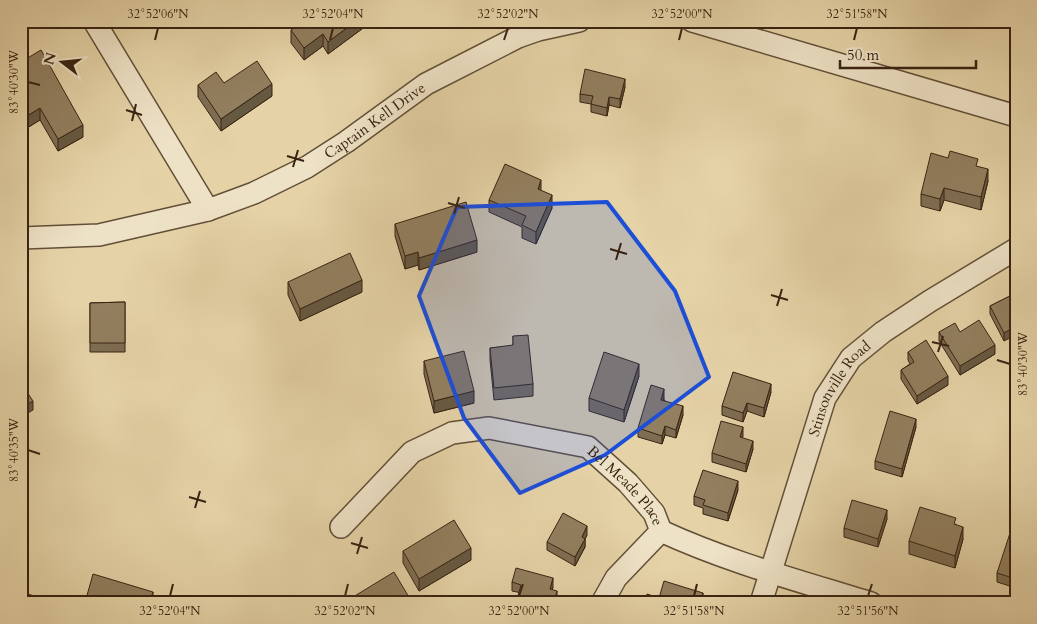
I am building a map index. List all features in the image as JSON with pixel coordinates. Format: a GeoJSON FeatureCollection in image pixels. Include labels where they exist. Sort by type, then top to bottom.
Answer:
{"type":"FeatureCollection","features":[{"type":"Feature","properties":{"kind":"street"},"geometry":{"type":"LineString","coordinates":[[94,21],[208,210]]}},
{"type":"Feature","properties":{"kind":"street","name":"Captain Kell Drive"},"geometry":{"type":"LineString","coordinates":[[21,238],[99,234],[208,210],[254,194],[307,167],[346,142],[426,84],[518,37],[538,30],[579,21]]}},
{"type":"Feature","properties":{"kind":"street"},"geometry":{"type":"LineString","coordinates":[[692,21],[1016,116]]}},
{"type":"Feature","properties":{"kind":"street","name":"Stinsonville Road"},"geometry":{"type":"LineString","coordinates":[[761,603],[825,398],[851,358],[883,332],[1016,249]]}},
{"type":"Feature","properties":{"kind":"street","name":"Bel Meade Place"},"geometry":{"type":"LineString","coordinates":[[341,527],[412,452],[452,433],[489,428],[588,447],[628,483],[654,513],[661,531],[688,543],[771,572],[871,603]]}},
{"type":"Feature","properties":{"kind":"street"},"geometry":{"type":"LineString","coordinates":[[602,603],[616,578],[661,531]]}},
{"type":"Feature","properties":{"kind":"highlighted area"},"geometry":{"type":"Polygon","coordinates":[[[607,202],[675,291],[709,377],[605,455],[520,493],[464,418],[419,296],[457,207],[607,202]]]}},
{"type":"Feature","properties":{"kind":"building"},"geometry":{"type":"Polygon","coordinates":[[[301,21],[356,21],[328,42],[323,34],[304,48],[291,30],[302,23],[301,21]]]}},
{"type":"Feature","properties":{"kind":"building"},"geometry":{"type":"Polygon","coordinates":[[[41,50],[83,125],[58,139],[40,108],[27,116],[21,105],[21,96],[29,91],[21,78],[21,62],[41,50]]]}},
{"type":"Feature","properties":{"kind":"building"},"geometry":{"type":"Polygon","coordinates":[[[257,61],[272,84],[221,119],[198,85],[216,72],[224,83],[257,61]]]}},
{"type":"Feature","properties":{"kind":"building"},"geometry":{"type":"Polygon","coordinates":[[[585,69],[625,79],[620,99],[609,97],[607,108],[591,104],[593,96],[580,94],[585,69]]]}},
{"type":"Feature","properties":{"kind":"building"},"geometry":{"type":"Polygon","coordinates":[[[950,151],[978,159],[976,166],[988,169],[981,197],[944,188],[940,199],[921,194],[931,153],[948,158],[950,151]]]}},
{"type":"Feature","properties":{"kind":"building"},"geometry":{"type":"Polygon","coordinates":[[[505,164],[541,180],[538,189],[552,195],[536,232],[522,225],[526,216],[489,200],[505,164]]]}},
{"type":"Feature","properties":{"kind":"building"},"geometry":{"type":"Polygon","coordinates":[[[466,202],[477,240],[419,258],[418,252],[405,256],[395,224],[466,202]]]}},
{"type":"Feature","properties":{"kind":"building"},"geometry":{"type":"Polygon","coordinates":[[[350,253],[362,280],[300,309],[288,282],[350,253]]]}},
{"type":"Feature","properties":{"kind":"building"},"geometry":{"type":"Polygon","coordinates":[[[1016,293],[1016,326],[1004,333],[990,306],[1016,293]]]}},
{"type":"Feature","properties":{"kind":"building"},"geometry":{"type":"Polygon","coordinates":[[[125,302],[125,343],[90,343],[90,303],[125,302]]]}},
{"type":"Feature","properties":{"kind":"building"},"geometry":{"type":"Polygon","coordinates":[[[979,320],[995,345],[960,366],[939,332],[955,323],[960,332],[979,320]]]}},
{"type":"Feature","properties":{"kind":"building"},"geometry":{"type":"Polygon","coordinates":[[[528,335],[533,384],[494,388],[490,348],[513,345],[513,336],[528,335]]]}},
{"type":"Feature","properties":{"kind":"building"},"geometry":{"type":"Polygon","coordinates":[[[926,340],[948,376],[917,396],[901,370],[914,362],[908,352],[926,340]]]}},
{"type":"Feature","properties":{"kind":"building"},"geometry":{"type":"Polygon","coordinates":[[[464,351],[474,391],[434,401],[424,361],[464,351]]]}},
{"type":"Feature","properties":{"kind":"building"},"geometry":{"type":"Polygon","coordinates":[[[604,352],[639,364],[624,410],[589,398],[604,352]]]}},
{"type":"Feature","properties":{"kind":"building"},"geometry":{"type":"Polygon","coordinates":[[[733,372],[771,384],[764,408],[747,403],[743,413],[722,406],[733,372]]]}},
{"type":"Feature","properties":{"kind":"building"},"geometry":{"type":"Polygon","coordinates":[[[21,383],[33,401],[21,408],[21,383]]]}},
{"type":"Feature","properties":{"kind":"building"},"geometry":{"type":"Polygon","coordinates":[[[651,385],[664,389],[661,400],[683,406],[676,430],[665,426],[662,436],[638,428],[651,385]]]}},
{"type":"Feature","properties":{"kind":"building"},"geometry":{"type":"Polygon","coordinates":[[[890,411],[916,419],[902,469],[875,461],[890,411]]]}},
{"type":"Feature","properties":{"kind":"building"},"geometry":{"type":"Polygon","coordinates":[[[721,421],[743,427],[740,437],[753,441],[746,464],[712,453],[721,421]]]}},
{"type":"Feature","properties":{"kind":"building"},"geometry":{"type":"Polygon","coordinates":[[[703,470],[738,481],[728,513],[703,505],[705,500],[694,496],[703,470]]]}},
{"type":"Feature","properties":{"kind":"building"},"geometry":{"type":"Polygon","coordinates":[[[852,500],[887,510],[878,539],[844,528],[852,500]]]}},
{"type":"Feature","properties":{"kind":"building"},"geometry":{"type":"Polygon","coordinates":[[[920,507],[956,518],[954,524],[963,527],[955,556],[909,541],[920,507]]]}},
{"type":"Feature","properties":{"kind":"building"},"geometry":{"type":"Polygon","coordinates":[[[563,513],[587,526],[582,537],[585,539],[575,557],[547,542],[563,513]]]}},
{"type":"Feature","properties":{"kind":"building"},"geometry":{"type":"Polygon","coordinates":[[[454,520],[471,548],[419,579],[403,551],[454,520]]]}},
{"type":"Feature","properties":{"kind":"building"},"geometry":{"type":"Polygon","coordinates":[[[1011,530],[1016,532],[1016,579],[997,573],[1011,530]]]}},
{"type":"Feature","properties":{"kind":"building"},"geometry":{"type":"Polygon","coordinates":[[[516,568],[553,578],[550,589],[557,591],[554,603],[516,603],[521,585],[512,582],[516,568]]]}},
{"type":"Feature","properties":{"kind":"building"},"geometry":{"type":"Polygon","coordinates":[[[394,572],[410,599],[403,603],[356,603],[353,597],[394,572]]]}},
{"type":"Feature","properties":{"kind":"building"},"geometry":{"type":"Polygon","coordinates":[[[93,574],[153,592],[149,603],[97,603],[86,599],[93,574]]]}},
{"type":"Feature","properties":{"kind":"building"},"geometry":{"type":"Polygon","coordinates":[[[664,581],[703,593],[700,603],[644,603],[647,594],[659,598],[664,581]]]}},
{"type":"Feature","properties":{"kind":"building"},"geometry":{"type":"Polygon","coordinates":[[[21,592],[41,598],[40,603],[21,603],[21,592]]]}}]}
